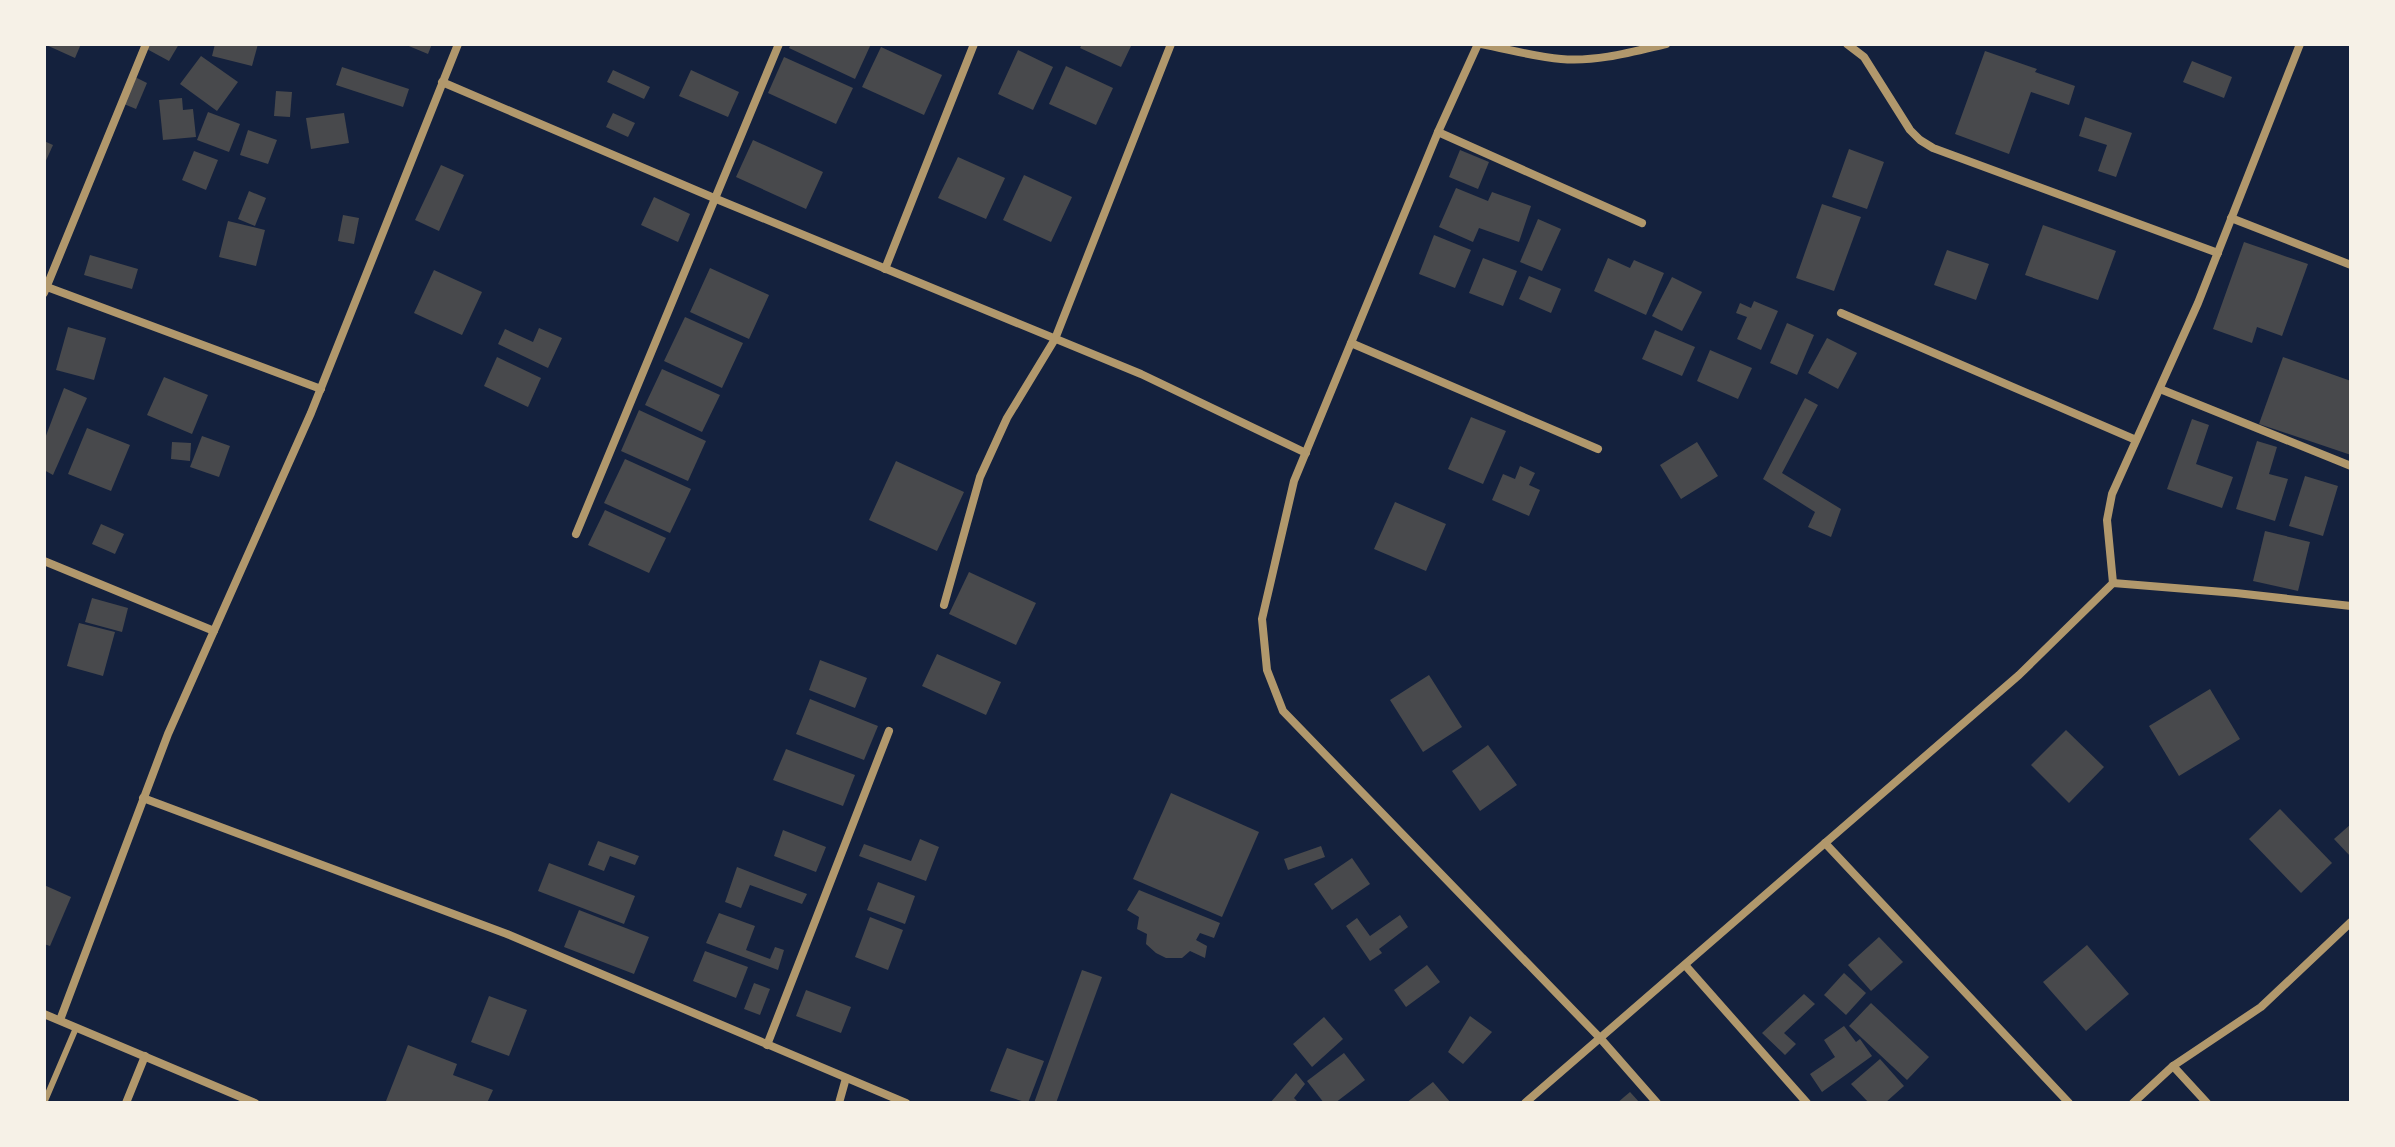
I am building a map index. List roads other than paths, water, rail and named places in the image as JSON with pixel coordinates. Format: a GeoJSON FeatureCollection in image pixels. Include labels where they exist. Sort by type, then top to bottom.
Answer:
{"type":"FeatureCollection","features":[{"type":"Feature","properties":{"kind":"street"},"geometry":{"type":"LineString","coordinates":[[146,44],[45,290],[321,389]]}},
{"type":"Feature","properties":{"kind":"street"},"geometry":{"type":"LineString","coordinates":[[60,1020],[168,734],[321,389],[458,44]]}},
{"type":"Feature","properties":{"kind":"street"},"geometry":{"type":"LineString","coordinates":[[576,534],[779,44]]}},
{"type":"Feature","properties":{"kind":"street"},"geometry":{"type":"LineString","coordinates":[[885,269],[974,44]]}},
{"type":"Feature","properties":{"kind":"street"},"geometry":{"type":"LineString","coordinates":[[944,605],[980,477],[1007,418],[1055,339],[1171,44]]}},
{"type":"Feature","properties":{"kind":"street"},"geometry":{"type":"LineString","coordinates":[[1657,1103],[1600,1038],[1283,711],[1267,670],[1262,619],[1294,481],[1438,132],[1480,44],[1562,59],[1597,58],[1666,44]]}},
{"type":"Feature","properties":{"kind":"street"},"geometry":{"type":"LineString","coordinates":[[1847,44],[1864,57],[1910,130],[1933,148],[2218,253]]}},
{"type":"Feature","properties":{"kind":"street"},"geometry":{"type":"LineString","coordinates":[[2113,583],[2107,520],[2112,494],[2218,253],[2300,44]]}},
{"type":"Feature","properties":{"kind":"street"},"geometry":{"type":"LineString","coordinates":[[442,82],[1141,374],[1306,453]]}},
{"type":"Feature","properties":{"kind":"street"},"geometry":{"type":"LineString","coordinates":[[1438,132],[1642,223]]}},
{"type":"Feature","properties":{"kind":"street"},"geometry":{"type":"LineString","coordinates":[[2231,218],[2351,265]]}},
{"type":"Feature","properties":{"kind":"street"},"geometry":{"type":"LineString","coordinates":[[1841,313],[2136,440]]}},
{"type":"Feature","properties":{"kind":"street"},"geometry":{"type":"LineString","coordinates":[[1351,343],[1598,449]]}},
{"type":"Feature","properties":{"kind":"street"},"geometry":{"type":"LineString","coordinates":[[2160,389],[2351,466]]}},
{"type":"Feature","properties":{"kind":"street"},"geometry":{"type":"LineString","coordinates":[[44,561],[214,631]]}},
{"type":"Feature","properties":{"kind":"street"},"geometry":{"type":"LineString","coordinates":[[1525,1103],[2019,675],[2113,583],[2351,606]]}},
{"type":"Feature","properties":{"kind":"street"},"geometry":{"type":"LineString","coordinates":[[767,1045],[889,731]]}},
{"type":"Feature","properties":{"kind":"street"},"geometry":{"type":"LineString","coordinates":[[143,798],[507,934],[906,1103]]}},
{"type":"Feature","properties":{"kind":"street"},"geometry":{"type":"LineString","coordinates":[[1825,843],[2069,1103]]}},
{"type":"Feature","properties":{"kind":"street"},"geometry":{"type":"LineString","coordinates":[[2133,1103],[2173,1066],[2261,1007],[2351,922]]}},
{"type":"Feature","properties":{"kind":"street"},"geometry":{"type":"LineString","coordinates":[[1685,965],[1807,1103]]}},
{"type":"Feature","properties":{"kind":"street"},"geometry":{"type":"LineString","coordinates":[[44,1014],[254,1103]]}},
{"type":"Feature","properties":{"kind":"street"},"geometry":{"type":"LineString","coordinates":[[126,1103],[145,1056]]}},
{"type":"Feature","properties":{"kind":"street"},"geometry":{"type":"LineString","coordinates":[[2173,1066],[2207,1103]]}},
{"type":"Feature","properties":{"kind":"street"},"geometry":{"type":"LineString","coordinates":[[839,1103],[846,1078]]}},
{"type":"Feature","properties":{"kind":"lane"},"geometry":{"type":"LineString","coordinates":[[44,1103],[76,1028]]}}]}
